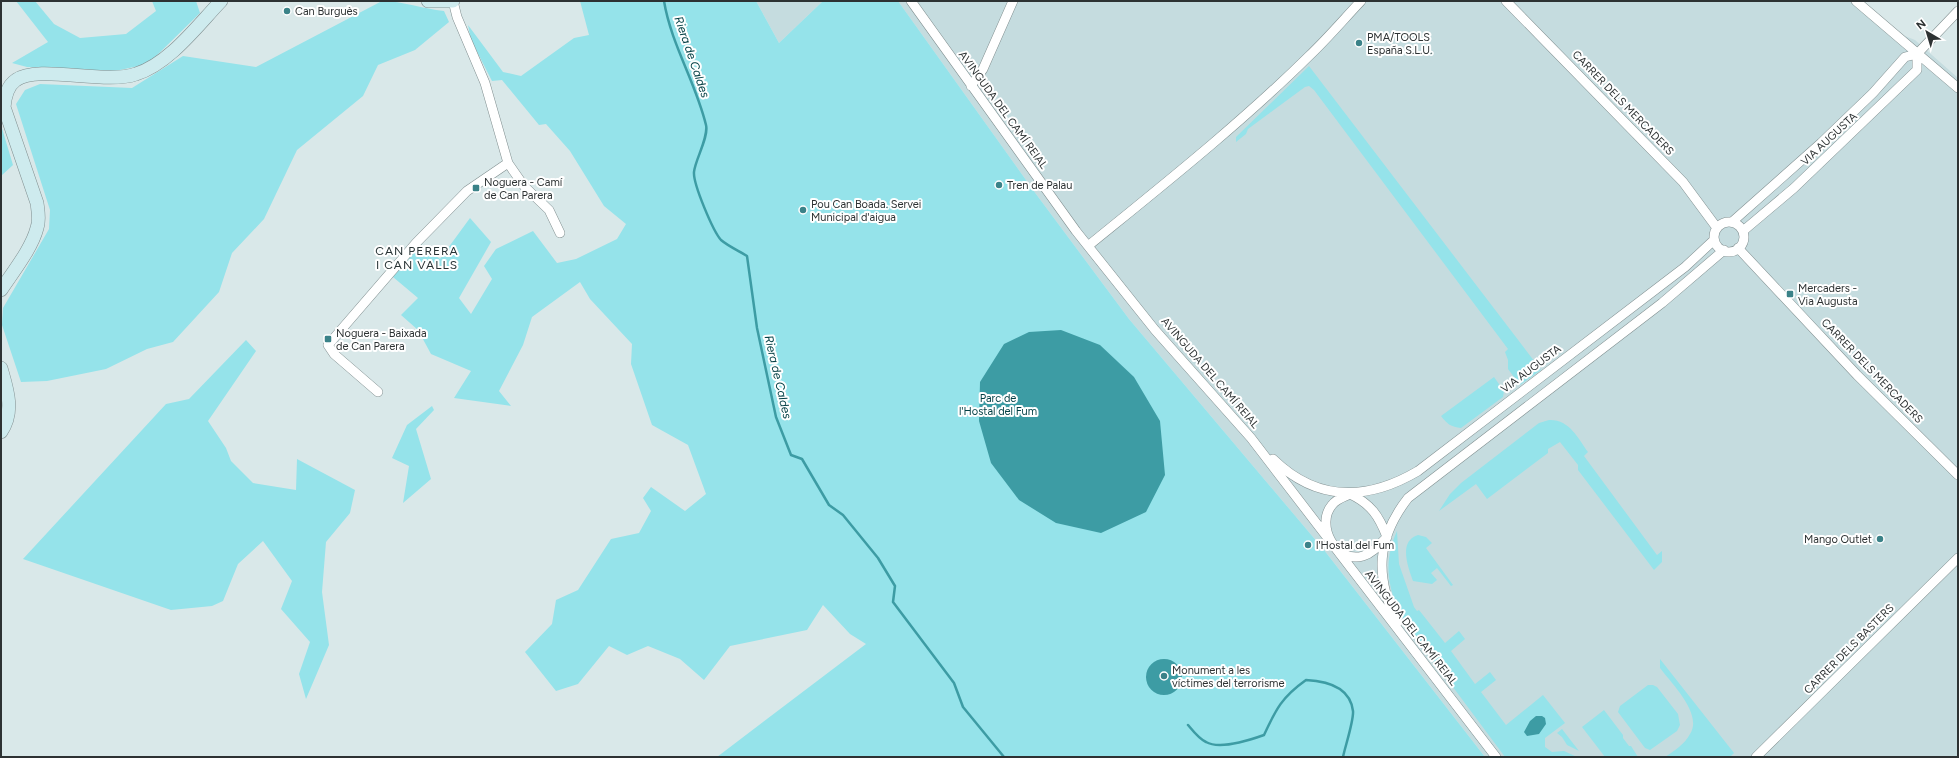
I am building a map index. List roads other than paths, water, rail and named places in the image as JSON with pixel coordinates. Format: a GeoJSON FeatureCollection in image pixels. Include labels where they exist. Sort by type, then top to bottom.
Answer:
{"type":"FeatureCollection","features":[{"type":"Feature","properties":{"kind":"main road"},"geometry":{"type":"LineString","coordinates":[[1,290],[33,238],[39,218],[37,203],[4,107],[6,92],[11,84],[25,75],[39,74],[123,78],[150,69],[164,58],[221,1]]}},
{"type":"Feature","properties":{"kind":"main road"},"geometry":{"type":"LineString","coordinates":[[428,1],[453,1]]}},
{"type":"Feature","properties":{"kind":"main road"},"geometry":{"type":"LineString","coordinates":[[1,368],[9,399],[9,412],[1,432]]}},
{"type":"Feature","properties":{"kind":"street"},"geometry":{"type":"LineString","coordinates":[[453,1],[457,17],[486,83],[508,163],[524,186],[549,210],[560,232]]}},
{"type":"Feature","properties":{"kind":"street","name":"AVINGUDA DEL CAMÍ REIAL"},"geometry":{"type":"LineString","coordinates":[[911,1],[1088,246],[1156,330],[1251,438],[1333,547],[1496,757]]}},
{"type":"Feature","properties":{"kind":"street"},"geometry":{"type":"LineString","coordinates":[[971,86],[983,70],[1013,1]]}},
{"type":"Feature","properties":{"kind":"street"},"geometry":{"type":"LineString","coordinates":[[1088,246],[1248,113],[1310,56],[1361,1]]}},
{"type":"Feature","properties":{"kind":"street","name":"CARRER DELS MERCADERS"},"geometry":{"type":"LineString","coordinates":[[1506,1],[1683,182],[1717,228]]}},
{"type":"Feature","properties":{"kind":"street"},"geometry":{"type":"LineString","coordinates":[[1856,1],[1958,88]]}},
{"type":"Feature","properties":{"kind":"street","name":"VIA AUGUSTA"},"geometry":{"type":"LineString","coordinates":[[1732,222],[1784,178],[1831,134],[1905,57],[1917,54],[1958,10]]}},
{"type":"Feature","properties":{"kind":"street","name":"VIA AUGUSTA"},"geometry":{"type":"LineString","coordinates":[[1743,231],[1800,183],[1917,70],[1917,54]]}},
{"type":"Feature","properties":{"kind":"street"},"geometry":{"type":"LineString","coordinates":[[378,392],[334,354],[328,345],[416,243],[467,191],[508,163]]}},
{"type":"Feature","properties":{"kind":"street"},"geometry":{"type":"LineString","coordinates":[[1732,222],[1740,226],[1743,231],[1743,240],[1738,248],[1734,250],[1724,250],[1716,245],[1714,240],[1717,228],[1721,224],[1732,222]]}},
{"type":"Feature","properties":{"kind":"street","name":"VIA AUGUSTA"},"geometry":{"type":"LineString","coordinates":[[1251,438],[1281,467],[1302,482],[1332,492],[1350,494],[1377,489],[1400,482],[1418,471],[1685,267],[1714,240]]}},
{"type":"Feature","properties":{"kind":"street","name":"CARRER DELS MERCADERS"},"geometry":{"type":"LineString","coordinates":[[1738,248],[1857,375],[1958,475]]}},
{"type":"Feature","properties":{"kind":"street"},"geometry":{"type":"LineString","coordinates":[[1404,638],[1388,604],[1382,584],[1381,558],[1396,513],[1408,498],[1662,303],[1724,250]]}},
{"type":"Feature","properties":{"kind":"street","name":"VIA AUGUSTA"},"geometry":{"type":"LineString","coordinates":[[1350,494],[1363,500],[1372,508],[1387,537]]}},
{"type":"Feature","properties":{"kind":"street","name":"VIA AUGUSTA"},"geometry":{"type":"LineString","coordinates":[[1333,547],[1326,523],[1328,512],[1332,504],[1350,494]]}},
{"type":"Feature","properties":{"kind":"street"},"geometry":{"type":"LineString","coordinates":[[1333,547],[1343,553],[1362,556],[1376,549],[1387,537]]}},
{"type":"Feature","properties":{"kind":"street","name":"CARRER DELS BASTERS"},"geometry":{"type":"LineString","coordinates":[[1756,757],[1958,558]]}},
{"type":"Feature","properties":{"kind":"waterway","name":"Riera de Caldes"},"geometry":{"type":"LineString","coordinates":[[664,1],[672,33],[702,109],[706,125],[706,136],[694,172],[697,186],[709,218],[721,240],[747,256],[757,328],[776,417],[791,455],[802,459],[829,505],[843,515],[878,558],[895,586],[893,602],[954,683],[963,707],[1004,757]]}},
{"type":"Feature","properties":{"kind":"waterway"},"geometry":{"type":"LineString","coordinates":[[1188,725],[1201,739],[1212,744],[1227,745],[1243,742],[1264,735],[1280,704],[1298,686],[1306,680],[1322,682],[1342,691],[1351,703],[1353,715],[1343,757]]}},
{"type":"Feature","properties":{"kind":"place","name":"Can Burguès"},"geometry":{"type":"Point","coordinates":[287,11]}},
{"type":"Feature","properties":{"kind":"place","name":"PMA/TOOLS España S.L.U."},"geometry":{"type":"Point","coordinates":[1359,43]}},
{"type":"Feature","properties":{"kind":"place","name":"Tren de Palau"},"geometry":{"type":"Point","coordinates":[999,185]}},
{"type":"Feature","properties":{"kind":"place","name":"Noguera - Camí de Can Parera"},"geometry":{"type":"Point","coordinates":[476,188]}},
{"type":"Feature","properties":{"kind":"place","name":"Pou Can Boada. Servei Municipal d'aigua"},"geometry":{"type":"Point","coordinates":[803,210]}},
{"type":"Feature","properties":{"kind":"place","name":"Mercaders - Via Augusta"},"geometry":{"type":"Point","coordinates":[1790,294]}},
{"type":"Feature","properties":{"kind":"place","name":"Noguera - Baixada de Can Parera"},"geometry":{"type":"Point","coordinates":[328,339]}},
{"type":"Feature","properties":{"kind":"place","name":"Mango Outlet"},"geometry":{"type":"Point","coordinates":[1880,539]}},
{"type":"Feature","properties":{"kind":"place","name":"l'Hostal del Fum"},"geometry":{"type":"Point","coordinates":[1308,545]}},
{"type":"Feature","properties":{"kind":"place","name":"Monument a les víctimes del terrorisme"},"geometry":{"type":"Point","coordinates":[1164,676]}},
{"type":"Feature","properties":{"kind":"district","name":"CAN PERERA I CAN VALLS"},"geometry":{"type":"Point","coordinates":[417,258]}},
{"type":"Feature","properties":{"kind":"park label","name":"Parc de l'Hostal del Fum"},"geometry":{"type":"Point","coordinates":[998,404]}}]}
